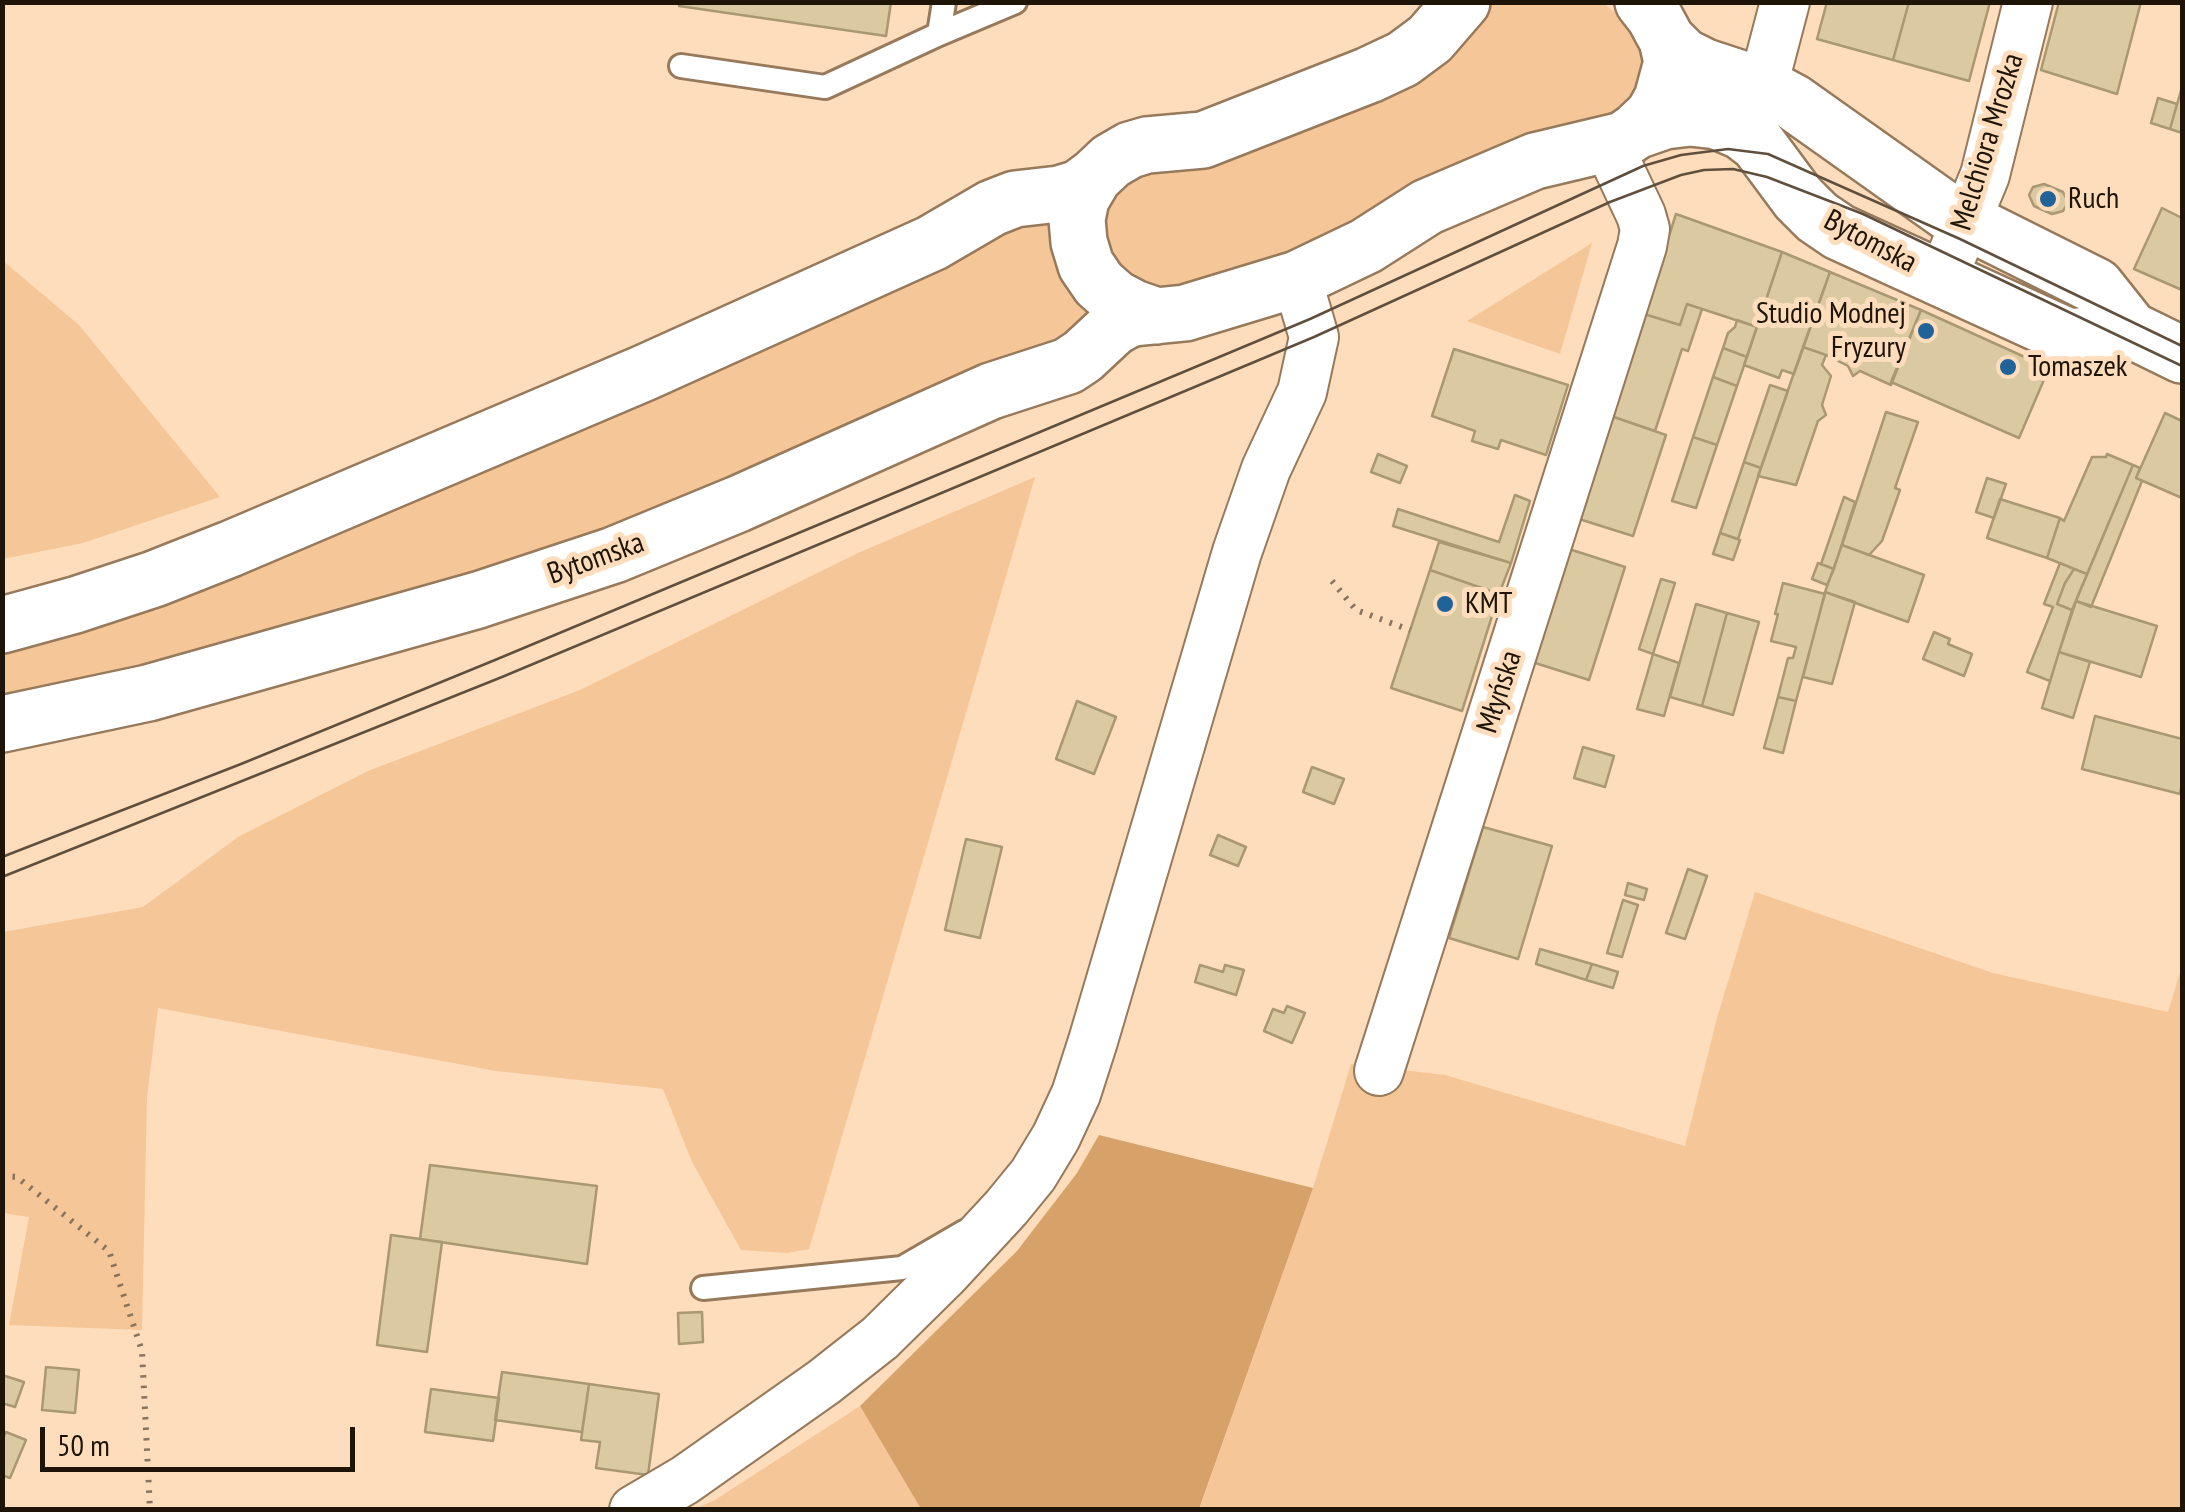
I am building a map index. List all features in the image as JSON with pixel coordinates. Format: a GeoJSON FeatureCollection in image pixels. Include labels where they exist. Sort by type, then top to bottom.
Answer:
{"type":"FeatureCollection","features":[{"type":"Feature","properties":{"kind":"street"},"geometry":{"type":"LineString","coordinates":[[2,625],[154,579],[230,549],[644,373],[932,243],[992,208],[1016,199],[1079,188],[1130,150],[1203,140],[1369,75],[1404,58],[1430,39],[1462,2]]}},
{"type":"Feature","properties":{"kind":"street"},"geometry":{"type":"LineString","coordinates":[[1762,86],[1786,2]]}},
{"type":"Feature","properties":{"kind":"street","name":"Melchiora Mrozka"},"geometry":{"type":"LineString","coordinates":[[1942,280],[1985,175],[2028,2]]}},
{"type":"Feature","properties":{"kind":"street"},"geometry":{"type":"LineString","coordinates":[[1655,22],[1683,56],[1793,102],[1916,191],[1968,222],[2096,286],[2131,330],[2182,355]]}},
{"type":"Feature","properties":{"kind":"street"},"geometry":{"type":"LineString","coordinates":[[1622,138],[1652,115],[1669,81],[1672,62],[1655,22]]}},
{"type":"Feature","properties":{"kind":"street","name":"Bytomska"},"geometry":{"type":"LineString","coordinates":[[2,724],[205,678],[478,600],[614,554],[738,504],[991,391],[1068,366],[1125,321],[1185,313],[1297,279],[1366,246],[1427,207],[1536,162],[1622,138],[1665,121],[1718,121],[1741,131],[1767,153],[1798,198],[1840,232],[2069,337],[2131,330]]}},
{"type":"Feature","properties":{"kind":"street","name":"Młyńska"},"geometry":{"type":"LineString","coordinates":[[1379,1071],[1642,246],[1645,229],[1622,138]]}},
{"type":"Feature","properties":{"kind":"street"},"geometry":{"type":"LineString","coordinates":[[1094,177],[1081,199],[1076,219],[1086,265],[1115,298],[1157,316]]}},
{"type":"Feature","properties":{"kind":"street"},"geometry":{"type":"LineString","coordinates":[[634,1510],[686,1480],[880,1338],[1006,1208],[1056,1137],[1076,1094],[1237,552],[1266,468],[1302,392],[1314,337],[1297,279]]}},
{"type":"Feature","properties":{"kind":"lane"},"geometry":{"type":"LineString","coordinates":[[938,34],[944,2]]}},
{"type":"Feature","properties":{"kind":"lane"},"geometry":{"type":"LineString","coordinates":[[681,66],[825,87],[1016,2]]}},
{"type":"Feature","properties":{"kind":"lane"},"geometry":{"type":"LineString","coordinates":[[702,1288],[902,1268],[1006,1208]]}},
{"type":"Feature","properties":{"kind":"path"},"geometry":{"type":"LineString","coordinates":[[1332,581],[1356,610],[1410,630]]}},
{"type":"Feature","properties":{"kind":"path"},"geometry":{"type":"LineString","coordinates":[[2,1176],[18,1177],[109,1251],[142,1351],[150,1510]]}},
{"type":"Feature","properties":{"kind":"shaded area"},"geometry":{"type":"Polygon","coordinates":[[[1488,3],[1603,3],[1628,23],[1641,43],[1644,67],[1634,97],[1618,113],[1352,232],[1173,291],[1147,289],[1121,268],[1103,215],[1119,188],[1225,146],[1488,3]]]}},
{"type":"Feature","properties":{"kind":"shaded area"},"geometry":{"type":"Polygon","coordinates":[[[1051,213],[1097,307],[1071,346],[603,533],[225,648],[3,702],[3,648],[1051,213]]]}},
{"type":"Feature","properties":{"kind":"shaded area"},"geometry":{"type":"Polygon","coordinates":[[[1592,243],[1560,354],[1467,321],[1592,243]]]}},
{"type":"Feature","properties":{"kind":"shaded area"},"geometry":{"type":"Polygon","coordinates":[[[2,260],[79,325],[220,497],[83,543],[3,559],[2,260]]]}},
{"type":"Feature","properties":{"kind":"shaded area"},"geometry":{"type":"Polygon","coordinates":[[[1035,477],[809,1249],[787,1253],[741,1250],[692,1162],[663,1089],[496,1071],[158,1008],[147,1097],[142,1330],[9,1325],[29,1217],[3,1213],[3,932],[143,907],[238,837],[368,771],[580,690],[858,553],[1035,477]]]}},
{"type":"Feature","properties":{"kind":"shaded area"},"geometry":{"type":"Polygon","coordinates":[[[1755,892],[1993,973],[2168,1012],[2182,966],[2182,1509],[1199,1510],[1313,1188],[1351,1064],[1445,1075],[1685,1146],[1717,1018],[1755,892]]]}},
{"type":"Feature","properties":{"kind":"shaded area"},"geometry":{"type":"Polygon","coordinates":[[[1099,1135],[1313,1188],[1199,1509],[921,1509],[860,1406],[1017,1251],[1077,1173],[1099,1135]]]}},
{"type":"Feature","properties":{"kind":"shaded area"},"geometry":{"type":"Polygon","coordinates":[[[860,1406],[921,1509],[692,1510],[715,1500],[860,1406]]]}},
{"type":"Feature","properties":{"kind":"building"},"geometry":{"type":"Polygon","coordinates":[[[680,2],[891,2],[886,36],[679,6],[680,2]]]}},
{"type":"Feature","properties":{"kind":"building"},"geometry":{"type":"Polygon","coordinates":[[[1827,2],[1909,2],[1893,60],[1817,39],[1827,2]]]}},
{"type":"Feature","properties":{"kind":"building"},"geometry":{"type":"Polygon","coordinates":[[[1909,2],[1990,2],[1969,81],[1893,60],[1909,2]]]}},
{"type":"Feature","properties":{"kind":"building"},"geometry":{"type":"Polygon","coordinates":[[[2059,2],[2141,2],[2117,94],[2041,70],[2059,2]]]}},
{"type":"Feature","properties":{"kind":"building"},"geometry":{"type":"Polygon","coordinates":[[[2182,87],[2182,133],[2170,129],[2182,87]]]}},
{"type":"Feature","properties":{"kind":"building"},"geometry":{"type":"Polygon","coordinates":[[[2158,98],[2177,104],[2170,129],[2151,123],[2158,98]]]}},
{"type":"Feature","properties":{"kind":"building","name":"Ruch"},"geometry":{"type":"Polygon","coordinates":[[[2044,184],[2063,192],[2068,202],[2063,211],[2052,214],[2034,206],[2029,195],[2033,187],[2044,184]]]}},
{"type":"Feature","properties":{"kind":"building"},"geometry":{"type":"Polygon","coordinates":[[[2162,208],[2182,218],[2182,290],[2134,269],[2162,208]]]}},
{"type":"Feature","properties":{"kind":"building"},"geometry":{"type":"Polygon","coordinates":[[[1676,214],[1782,252],[1757,327],[1687,304],[1680,325],[1644,314],[1676,214]]]}},
{"type":"Feature","properties":{"kind":"building"},"geometry":{"type":"Polygon","coordinates":[[[1782,252],[1830,272],[1794,374],[1782,370],[1779,378],[1744,365],[1782,252]]]}},
{"type":"Feature","properties":{"kind":"building"},"geometry":{"type":"Polygon","coordinates":[[[1830,272],[1921,310],[1891,385],[1860,371],[1853,376],[1848,366],[1803,347],[1830,272]]]}},
{"type":"Feature","properties":{"kind":"building"},"geometry":{"type":"Polygon","coordinates":[[[1687,304],[1702,309],[1688,351],[1682,349],[1655,431],[1611,416],[1644,314],[1680,325],[1687,304]]]}},
{"type":"Feature","properties":{"kind":"building"},"geometry":{"type":"Polygon","coordinates":[[[1921,310],[2049,368],[2019,438],[1891,382],[1921,310]]]}},
{"type":"Feature","properties":{"kind":"building"},"geometry":{"type":"Polygon","coordinates":[[[1737,320],[1757,327],[1747,357],[1723,348],[1737,320]]]}},
{"type":"Feature","properties":{"kind":"building"},"geometry":{"type":"Polygon","coordinates":[[[1803,347],[1826,355],[1822,365],[1831,376],[1822,405],[1826,415],[1818,421],[1796,485],[1758,476],[1803,347]]]}},
{"type":"Feature","properties":{"kind":"building"},"geometry":{"type":"Polygon","coordinates":[[[1723,348],[1747,357],[1737,386],[1713,377],[1723,348]]]}},
{"type":"Feature","properties":{"kind":"building"},"geometry":{"type":"Polygon","coordinates":[[[1454,349],[1568,385],[1546,455],[1501,440],[1498,449],[1472,441],[1475,431],[1432,416],[1454,349]]]}},
{"type":"Feature","properties":{"kind":"building"},"geometry":{"type":"Polygon","coordinates":[[[1713,377],[1737,386],[1717,445],[1693,437],[1713,377]]]}},
{"type":"Feature","properties":{"kind":"building"},"geometry":{"type":"Polygon","coordinates":[[[1770,385],[1788,391],[1761,468],[1744,462],[1770,385]]]}},
{"type":"Feature","properties":{"kind":"building"},"geometry":{"type":"Polygon","coordinates":[[[1886,412],[1918,422],[1882,541],[1869,555],[1842,545],[1886,412]]]}},
{"type":"Feature","properties":{"kind":"building"},"geometry":{"type":"Polygon","coordinates":[[[2165,413],[2182,421],[2182,498],[2136,478],[2165,413]]]}},
{"type":"Feature","properties":{"kind":"building"},"geometry":{"type":"Polygon","coordinates":[[[1611,416],[1666,435],[1633,536],[1579,519],[1611,416]]]}},
{"type":"Feature","properties":{"kind":"building"},"geometry":{"type":"Polygon","coordinates":[[[1693,437],[1717,445],[1696,508],[1672,501],[1693,437]]]}},
{"type":"Feature","properties":{"kind":"building"},"geometry":{"type":"Polygon","coordinates":[[[1378,454],[1407,466],[1400,483],[1371,472],[1378,454]]]}},
{"type":"Feature","properties":{"kind":"building"},"geometry":{"type":"Polygon","coordinates":[[[2107,454],[2133,465],[2087,574],[2047,558],[2060,518],[2064,521],[2092,457],[2107,454]]]}},
{"type":"Feature","properties":{"kind":"building"},"geometry":{"type":"Polygon","coordinates":[[[1744,462],[1761,468],[1738,539],[1720,533],[1744,462]]]}},
{"type":"Feature","properties":{"kind":"building"},"geometry":{"type":"Polygon","coordinates":[[[2133,465],[2140,468],[2136,478],[2142,481],[2091,607],[2076,601],[2133,465]]]}},
{"type":"Feature","properties":{"kind":"building"},"geometry":{"type":"Polygon","coordinates":[[[1987,478],[2006,484],[1994,518],[1976,512],[1987,478]]]}},
{"type":"Feature","properties":{"kind":"building"},"geometry":{"type":"Polygon","coordinates":[[[1515,495],[1530,501],[1511,563],[1393,526],[1398,509],[1499,542],[1515,495]]]}},
{"type":"Feature","properties":{"kind":"building"},"geometry":{"type":"Polygon","coordinates":[[[1844,497],[1855,502],[1834,569],[1821,564],[1844,497]]]}},
{"type":"Feature","properties":{"kind":"building"},"geometry":{"type":"Polygon","coordinates":[[[2000,499],[2060,518],[2047,558],[1987,538],[2000,499]]]}},
{"type":"Feature","properties":{"kind":"building"},"geometry":{"type":"Polygon","coordinates":[[[1720,533],[1740,540],[1733,560],[1713,554],[1720,533]]]}},
{"type":"Feature","properties":{"kind":"building"},"geometry":{"type":"Polygon","coordinates":[[[1439,542],[1511,563],[1499,594],[1430,570],[1439,542]]]}},
{"type":"Feature","properties":{"kind":"building"},"geometry":{"type":"Polygon","coordinates":[[[1842,545],[1924,575],[1908,622],[1825,592],[1842,545]]]}},
{"type":"Feature","properties":{"kind":"building"},"geometry":{"type":"Polygon","coordinates":[[[1569,549],[1625,567],[1589,680],[1532,662],[1569,549]]]}},
{"type":"Feature","properties":{"kind":"building"},"geometry":{"type":"Polygon","coordinates":[[[1818,563],[1834,569],[1827,585],[1812,579],[1818,563]]]}},
{"type":"Feature","properties":{"kind":"building"},"geometry":{"type":"Polygon","coordinates":[[[2060,563],[2074,569],[2057,604],[2072,610],[2050,681],[2027,672],[2053,607],[2044,604],[2060,563]]]}},
{"type":"Feature","properties":{"kind":"building"},"geometry":{"type":"Polygon","coordinates":[[[2074,569],[2087,574],[2072,610],[2057,604],[2074,569]]]}},
{"type":"Feature","properties":{"kind":"building"},"geometry":{"type":"Polygon","coordinates":[[[1430,570],[1499,594],[1462,711],[1391,688],[1430,570]]]}},
{"type":"Feature","properties":{"kind":"building"},"geometry":{"type":"Polygon","coordinates":[[[1661,579],[1675,583],[1653,654],[1639,649],[1661,579]]]}},
{"type":"Feature","properties":{"kind":"building"},"geometry":{"type":"Polygon","coordinates":[[[1783,583],[1825,594],[1796,701],[1778,697],[1788,658],[1793,658],[1796,647],[1771,641],[1783,583]]]}},
{"type":"Feature","properties":{"kind":"building"},"geometry":{"type":"Polygon","coordinates":[[[1825,592],[1855,602],[1832,684],[1803,677],[1825,592]]]}},
{"type":"Feature","properties":{"kind":"building"},"geometry":{"type":"Polygon","coordinates":[[[2076,601],[2157,626],[2141,677],[2059,652],[2076,601]]]}},
{"type":"Feature","properties":{"kind":"building"},"geometry":{"type":"Polygon","coordinates":[[[1696,604],[1727,613],[1702,706],[1670,697],[1696,604]]]}},
{"type":"Feature","properties":{"kind":"building"},"geometry":{"type":"Polygon","coordinates":[[[1727,613],[1759,622],[1733,715],[1702,706],[1727,613]]]}},
{"type":"Feature","properties":{"kind":"building"},"geometry":{"type":"Polygon","coordinates":[[[1934,632],[1950,639],[1948,644],[1972,654],[1964,676],[1923,659],[1934,632]]]}},
{"type":"Feature","properties":{"kind":"building"},"geometry":{"type":"Polygon","coordinates":[[[2059,652],[2090,662],[2073,718],[2042,708],[2059,652]]]}},
{"type":"Feature","properties":{"kind":"building"},"geometry":{"type":"Polygon","coordinates":[[[1653,654],[1679,663],[1664,716],[1637,709],[1653,654]]]}},
{"type":"Feature","properties":{"kind":"building"},"geometry":{"type":"Polygon","coordinates":[[[1778,697],[1796,701],[1783,753],[1764,748],[1778,697]]]}},
{"type":"Feature","properties":{"kind":"building"},"geometry":{"type":"Polygon","coordinates":[[[1077,701],[1116,717],[1094,774],[1056,759],[1077,701]]]}},
{"type":"Feature","properties":{"kind":"building"},"geometry":{"type":"Polygon","coordinates":[[[2095,716],[2182,739],[2180,794],[2082,769],[2095,716]]]}},
{"type":"Feature","properties":{"kind":"building"},"geometry":{"type":"Polygon","coordinates":[[[1583,747],[1614,756],[1605,787],[1574,778],[1583,747]]]}},
{"type":"Feature","properties":{"kind":"building"},"geometry":{"type":"Polygon","coordinates":[[[1312,767],[1344,779],[1334,804],[1303,792],[1312,767]]]}},
{"type":"Feature","properties":{"kind":"building"},"geometry":{"type":"Polygon","coordinates":[[[1483,827],[1552,846],[1518,959],[1449,938],[1483,827]]]}},
{"type":"Feature","properties":{"kind":"building"},"geometry":{"type":"Polygon","coordinates":[[[1218,835],[1246,847],[1238,866],[1210,855],[1218,835]]]}},
{"type":"Feature","properties":{"kind":"building"},"geometry":{"type":"Polygon","coordinates":[[[966,839],[1002,847],[980,938],[945,930],[966,839]]]}},
{"type":"Feature","properties":{"kind":"building"},"geometry":{"type":"Polygon","coordinates":[[[1688,869],[1707,876],[1685,939],[1666,933],[1688,869]]]}},
{"type":"Feature","properties":{"kind":"building"},"geometry":{"type":"Polygon","coordinates":[[[1628,883],[1647,889],[1644,900],[1625,895],[1628,883]]]}},
{"type":"Feature","properties":{"kind":"building"},"geometry":{"type":"Polygon","coordinates":[[[1623,900],[1638,905],[1622,957],[1607,953],[1623,900]]]}},
{"type":"Feature","properties":{"kind":"building"},"geometry":{"type":"Polygon","coordinates":[[[1540,949],[1592,964],[1586,980],[1536,964],[1540,949]]]}},
{"type":"Feature","properties":{"kind":"building"},"geometry":{"type":"Polygon","coordinates":[[[1592,964],[1618,972],[1613,988],[1586,980],[1592,964]]]}},
{"type":"Feature","properties":{"kind":"building"},"geometry":{"type":"Polygon","coordinates":[[[1200,965],[1223,972],[1225,965],[1244,970],[1236,995],[1195,982],[1200,965]]]}},
{"type":"Feature","properties":{"kind":"building"},"geometry":{"type":"Polygon","coordinates":[[[1287,1006],[1305,1013],[1292,1043],[1264,1031],[1273,1009],[1284,1013],[1287,1006]]]}},
{"type":"Feature","properties":{"kind":"building"},"geometry":{"type":"Polygon","coordinates":[[[430,1165],[597,1186],[587,1264],[420,1239],[430,1165]]]}},
{"type":"Feature","properties":{"kind":"building"},"geometry":{"type":"Polygon","coordinates":[[[391,1235],[442,1242],[427,1352],[377,1345],[391,1235]]]}},
{"type":"Feature","properties":{"kind":"building"},"geometry":{"type":"Polygon","coordinates":[[[702,1312],[703,1342],[679,1344],[678,1313],[702,1312]]]}},
{"type":"Feature","properties":{"kind":"building"},"geometry":{"type":"Polygon","coordinates":[[[46,1367],[79,1370],[75,1413],[42,1410],[46,1367]]]}},
{"type":"Feature","properties":{"kind":"building"},"geometry":{"type":"Polygon","coordinates":[[[502,1372],[589,1384],[582,1432],[495,1420],[502,1372]]]}},
{"type":"Feature","properties":{"kind":"building"},"geometry":{"type":"Polygon","coordinates":[[[2,1375],[24,1382],[15,1407],[2,1403],[2,1375]]]}},
{"type":"Feature","properties":{"kind":"building"},"geometry":{"type":"Polygon","coordinates":[[[589,1384],[659,1394],[648,1475],[596,1468],[600,1442],[581,1440],[589,1384]]]}},
{"type":"Feature","properties":{"kind":"building"},"geometry":{"type":"Polygon","coordinates":[[[431,1389],[499,1398],[493,1441],[425,1432],[431,1389]]]}},
{"type":"Feature","properties":{"kind":"building"},"geometry":{"type":"Polygon","coordinates":[[[6,1432],[26,1440],[10,1478],[2,1475],[2,1440],[6,1432]]]}},
{"type":"Feature","properties":{"kind":"tram line"},"geometry":{"type":"LineString","coordinates":[[2,857],[495,660],[1310,319],[1643,166],[1681,155],[1728,149],[1768,154],[1960,239],[2182,346]]}},
{"type":"Feature","properties":{"kind":"tram line"},"geometry":{"type":"LineString","coordinates":[[2,877],[502,677],[1314,337],[1610,202],[1681,175],[1733,169],[1767,177],[1863,214],[2182,366]]}},
{"type":"Feature","properties":{"kind":"place","name":"Ruch"},"geometry":{"type":"Point","coordinates":[2048,199]}},
{"type":"Feature","properties":{"kind":"place","name":"Studio Modnej Fryzury"},"geometry":{"type":"Point","coordinates":[1926,331]}},
{"type":"Feature","properties":{"kind":"place","name":"Tomaszek"},"geometry":{"type":"Point","coordinates":[2008,367]}},
{"type":"Feature","properties":{"kind":"place","name":"KMT"},"geometry":{"type":"Point","coordinates":[1445,604]}}]}
